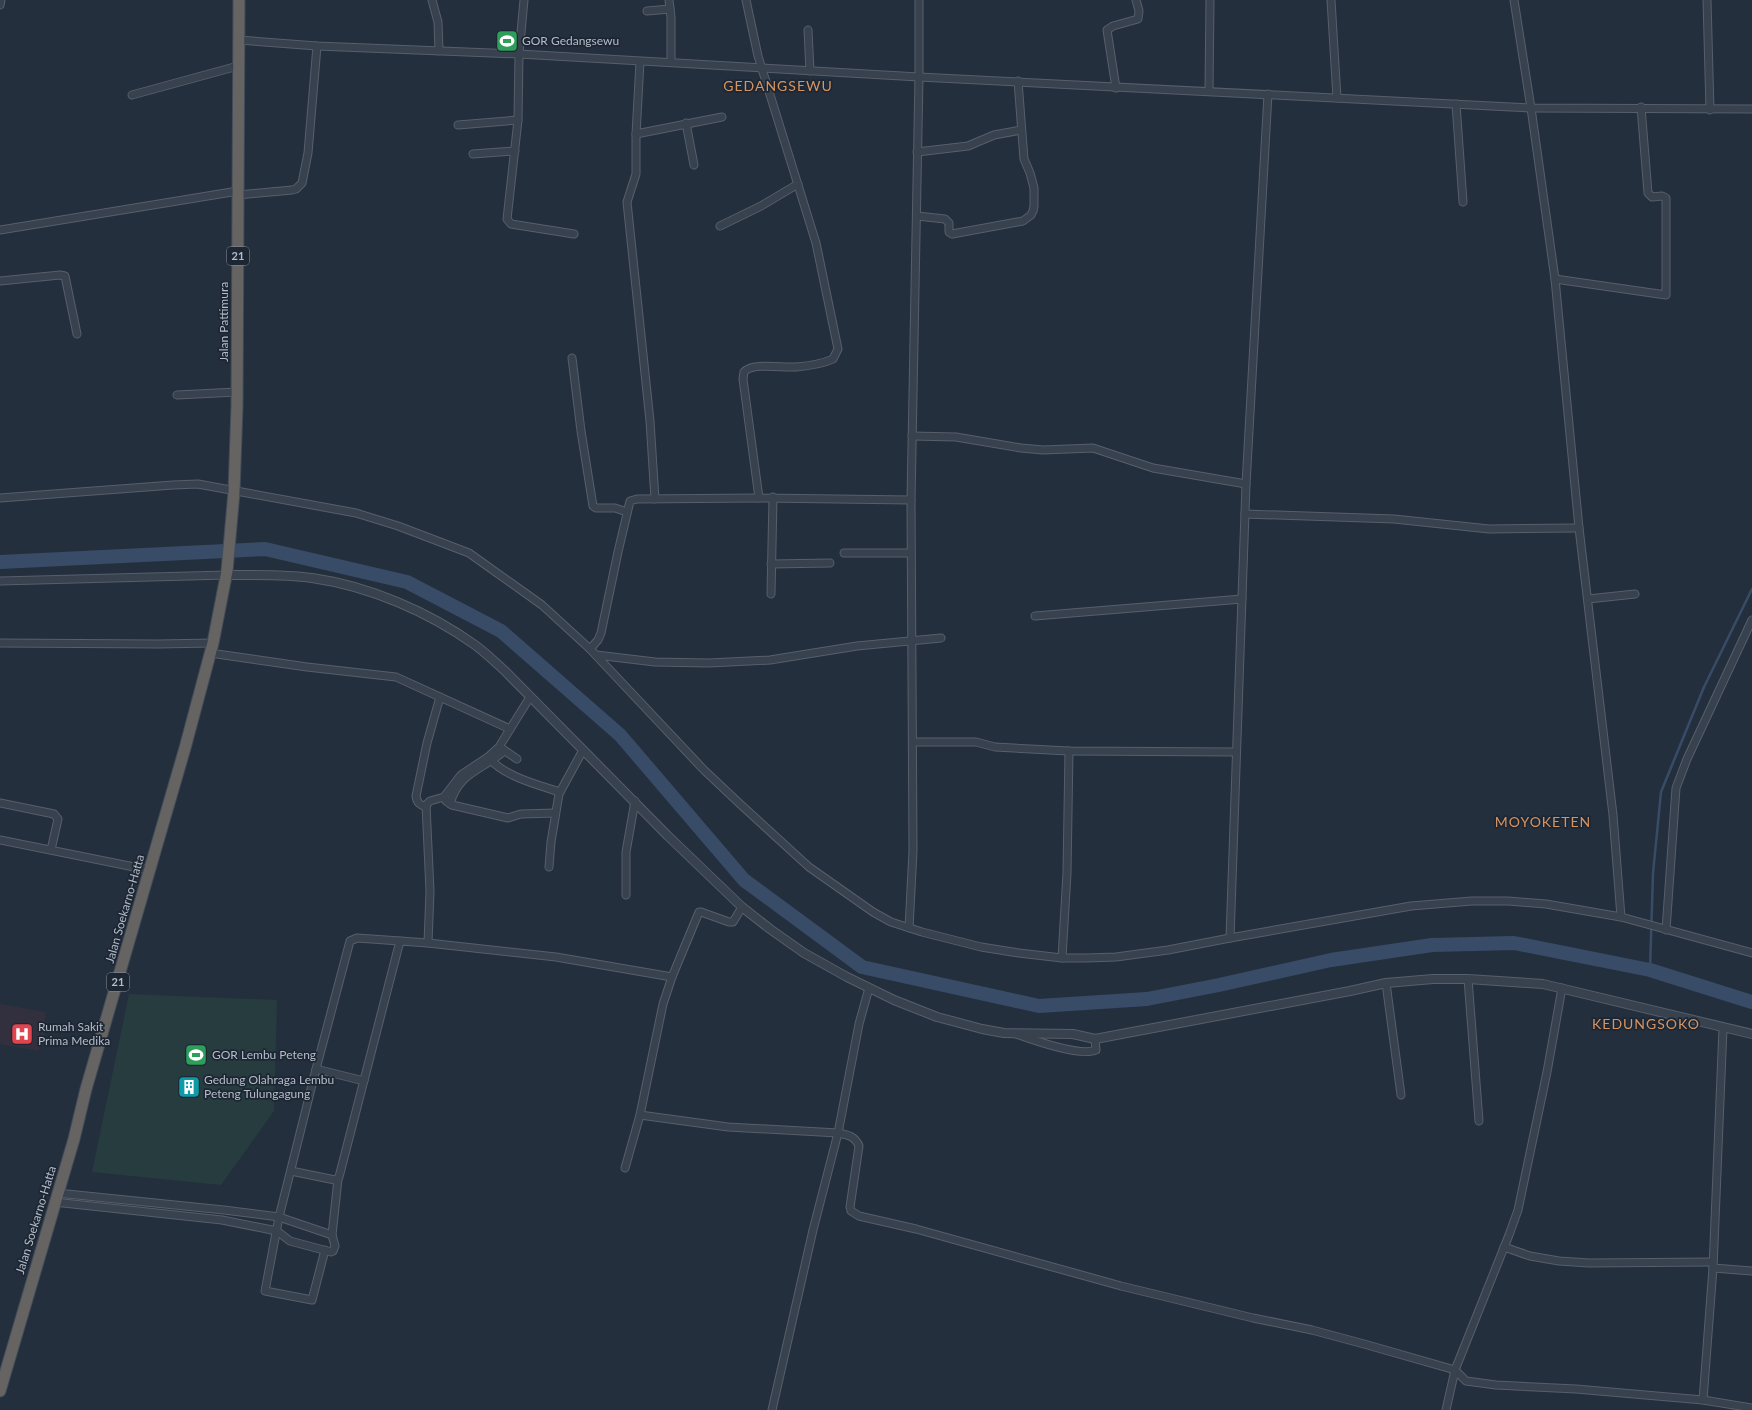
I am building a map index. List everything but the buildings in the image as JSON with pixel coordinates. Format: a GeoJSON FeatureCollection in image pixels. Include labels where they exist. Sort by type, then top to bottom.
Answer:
{"type":"FeatureCollection","features":[{"type":"Feature","properties":{"kind":"highway","name":"Jalan Pattimura"},"geometry":{"type":"LineString","coordinates":[[227,573],[234,492],[237,392],[239,0]]}},
{"type":"Feature","properties":{"kind":"highway","name":"Jalan Soekarno-Hatta"},"geometry":{"type":"LineString","coordinates":[[0,1391],[74,1139],[87,1085],[164,822],[212,648],[227,573]]}},
{"type":"Feature","properties":{"kind":"street"},"geometry":{"type":"LineString","coordinates":[[0,5],[1,0]]}},
{"type":"Feature","properties":{"kind":"street"},"geometry":{"type":"LineString","coordinates":[[432,0],[438,22],[439,51]]}},
{"type":"Feature","properties":{"kind":"street"},"geometry":{"type":"LineString","coordinates":[[524,0],[519,54],[518,120],[507,217],[509,223],[574,234]]}},
{"type":"Feature","properties":{"kind":"street"},"geometry":{"type":"LineString","coordinates":[[669,0],[671,62]]}},
{"type":"Feature","properties":{"kind":"street"},"geometry":{"type":"LineString","coordinates":[[746,0],[756,48],[821,262],[838,349],[833,359],[826,362],[794,367],[751,367],[744,372],[743,379],[758,498]]}},
{"type":"Feature","properties":{"kind":"street"},"geometry":{"type":"LineString","coordinates":[[909,928],[913,851],[911,500],[917,216],[919,0]]}},
{"type":"Feature","properties":{"kind":"street"},"geometry":{"type":"LineString","coordinates":[[1116,88],[1108,30],[1113,26],[1138,18],[1140,11],[1136,0]]}},
{"type":"Feature","properties":{"kind":"street"},"geometry":{"type":"LineString","coordinates":[[1209,91],[1210,0]]}},
{"type":"Feature","properties":{"kind":"street"},"geometry":{"type":"LineString","coordinates":[[1331,0],[1337,98]]}},
{"type":"Feature","properties":{"kind":"street"},"geometry":{"type":"LineString","coordinates":[[1514,0],[1555,279],[1579,528],[1613,815],[1621,917]]}},
{"type":"Feature","properties":{"kind":"street"},"geometry":{"type":"LineString","coordinates":[[1707,0],[1710,110]]}},
{"type":"Feature","properties":{"kind":"street"},"geometry":{"type":"LineString","coordinates":[[647,12],[670,9]]}},
{"type":"Feature","properties":{"kind":"street"},"geometry":{"type":"LineString","coordinates":[[808,30],[810,71]]}},
{"type":"Feature","properties":{"kind":"street"},"geometry":{"type":"LineString","coordinates":[[239,40],[317,46],[519,54],[640,62],[671,62],[918,77],[1018,81],[1116,88],[1209,91],[1531,108],[1641,107],[1710,110],[1752,109]]}},
{"type":"Feature","properties":{"kind":"street"},"geometry":{"type":"LineString","coordinates":[[0,230],[238,193],[296,189],[302,183],[310,146],[317,46]]}},
{"type":"Feature","properties":{"kind":"street"},"geometry":{"type":"LineString","coordinates":[[640,62],[636,134],[636,174],[629,195],[628,208],[650,421],[655,499]]}},
{"type":"Feature","properties":{"kind":"street"},"geometry":{"type":"LineString","coordinates":[[132,96],[238,66]]}},
{"type":"Feature","properties":{"kind":"street"},"geometry":{"type":"LineString","coordinates":[[917,216],[945,219],[949,223],[950,233],[952,234],[1010,224],[1027,218],[1033,211],[1034,196],[1032,178],[1024,159],[1018,81]]}},
{"type":"Feature","properties":{"kind":"street"},"geometry":{"type":"LineString","coordinates":[[1230,938],[1246,484],[1268,94]]}},
{"type":"Feature","properties":{"kind":"street"},"geometry":{"type":"LineString","coordinates":[[1456,104],[1463,202]]}},
{"type":"Feature","properties":{"kind":"street"},"geometry":{"type":"LineString","coordinates":[[1555,279],[1666,295],[1666,198],[1662,196],[1652,197],[1648,193],[1641,107]]}},
{"type":"Feature","properties":{"kind":"street"},"geometry":{"type":"LineString","coordinates":[[636,134],[722,117]]}},
{"type":"Feature","properties":{"kind":"street"},"geometry":{"type":"LineString","coordinates":[[458,125],[518,120]]}},
{"type":"Feature","properties":{"kind":"street"},"geometry":{"type":"LineString","coordinates":[[686,123],[694,165]]}},
{"type":"Feature","properties":{"kind":"street"},"geometry":{"type":"LineString","coordinates":[[917,152],[968,146],[994,135],[1021,130]]}},
{"type":"Feature","properties":{"kind":"street"},"geometry":{"type":"LineString","coordinates":[[473,154],[515,151]]}},
{"type":"Feature","properties":{"kind":"street"},"geometry":{"type":"LineString","coordinates":[[720,226],[761,206],[798,184]]}},
{"type":"Feature","properties":{"kind":"street"},"geometry":{"type":"LineString","coordinates":[[0,280],[60,274],[65,276],[77,334]]}},
{"type":"Feature","properties":{"kind":"street"},"geometry":{"type":"LineString","coordinates":[[572,358],[581,431],[593,506],[596,508],[615,508],[627,512]]}},
{"type":"Feature","properties":{"kind":"street"},"geometry":{"type":"LineString","coordinates":[[177,395],[237,392]]}},
{"type":"Feature","properties":{"kind":"street"},"geometry":{"type":"LineString","coordinates":[[912,436],[956,437],[1021,448],[1043,450],[1093,448],[1153,468],[1246,484]]}},
{"type":"Feature","properties":{"kind":"street"},"geometry":{"type":"LineString","coordinates":[[0,498],[186,484],[212,486],[234,492],[356,513],[460,548],[479,559],[528,595],[590,649],[704,770],[797,856],[823,877],[873,912],[891,922],[909,928],[981,946],[1019,953],[1062,958],[1086,958],[1145,954],[1391,909],[1472,901],[1532,902],[1621,917],[1752,953]]}},
{"type":"Feature","properties":{"kind":"street"},"geometry":{"type":"LineString","coordinates":[[771,594],[773,497]]}},
{"type":"Feature","properties":{"kind":"street"},"geometry":{"type":"LineString","coordinates":[[590,649],[598,640],[601,633],[627,512],[632,500],[773,497],[911,500]]}},
{"type":"Feature","properties":{"kind":"street"},"geometry":{"type":"LineString","coordinates":[[1245,514],[1394,519],[1489,528],[1579,528]]}},
{"type":"Feature","properties":{"kind":"street"},"geometry":{"type":"LineString","coordinates":[[844,553],[911,553]]}},
{"type":"Feature","properties":{"kind":"street"},"geometry":{"type":"LineString","coordinates":[[771,564],[830,563]]}},
{"type":"Feature","properties":{"kind":"street"},"geometry":{"type":"LineString","coordinates":[[0,581],[227,573],[311,578],[344,585],[402,604],[475,645],[505,671],[668,836],[742,907],[770,929],[804,953],[869,988],[937,1017],[982,1029],[1016,1034],[1073,1034],[1095,1039],[1342,993],[1386,983],[1433,979],[1468,979],[1543,984],[1752,1034]]}},
{"type":"Feature","properties":{"kind":"street"},"geometry":{"type":"LineString","coordinates":[[1588,599],[1635,594]]}},
{"type":"Feature","properties":{"kind":"street"},"geometry":{"type":"LineString","coordinates":[[1035,616],[1242,599]]}},
{"type":"Feature","properties":{"kind":"street"},"geometry":{"type":"LineString","coordinates":[[1665,930],[1676,788],[1687,759],[1752,620]]}},
{"type":"Feature","properties":{"kind":"street"},"geometry":{"type":"LineString","coordinates":[[596,655],[655,662],[709,663],[770,660],[857,646],[941,638]]}},
{"type":"Feature","properties":{"kind":"street"},"geometry":{"type":"LineString","coordinates":[[0,643],[158,644],[212,648],[306,667],[387,675],[402,679],[510,729]]}},
{"type":"Feature","properties":{"kind":"street"},"geometry":{"type":"LineString","coordinates":[[426,807],[420,805],[416,796],[440,697]]}},
{"type":"Feature","properties":{"kind":"street"},"geometry":{"type":"LineString","coordinates":[[450,804],[454,792],[459,784],[501,749],[510,729],[530,697]]}},
{"type":"Feature","properties":{"kind":"street"},"geometry":{"type":"LineString","coordinates":[[913,742],[976,742],[995,747],[1069,751],[1236,752]]}},
{"type":"Feature","properties":{"kind":"street"},"geometry":{"type":"LineString","coordinates":[[501,749],[517,759]]}},
{"type":"Feature","properties":{"kind":"street"},"geometry":{"type":"LineString","coordinates":[[549,867],[555,813],[560,792],[583,750]]}},
{"type":"Feature","properties":{"kind":"street"},"geometry":{"type":"LineString","coordinates":[[1062,958],[1067,873],[1069,751]]}},
{"type":"Feature","properties":{"kind":"street"},"geometry":{"type":"LineString","coordinates":[[490,759],[516,776],[560,792]]}},
{"type":"Feature","properties":{"kind":"street"},"geometry":{"type":"LineString","coordinates":[[428,943],[430,891],[426,807],[430,801],[444,797],[461,774],[490,759]]}},
{"type":"Feature","properties":{"kind":"street"},"geometry":{"type":"LineString","coordinates":[[444,797],[450,804],[508,818],[520,814],[555,813]]}},
{"type":"Feature","properties":{"kind":"street"},"geometry":{"type":"LineString","coordinates":[[626,895],[626,852],[635,801]]}},
{"type":"Feature","properties":{"kind":"street"},"geometry":{"type":"LineString","coordinates":[[0,803],[54,814],[58,819],[51,850]]}},
{"type":"Feature","properties":{"kind":"street"},"geometry":{"type":"LineString","coordinates":[[0,840],[149,870]]}},
{"type":"Feature","properties":{"kind":"street"},"geometry":{"type":"LineString","coordinates":[[625,1168],[640,1115],[663,1004],[672,977],[699,912],[732,923],[742,907]]}},
{"type":"Feature","properties":{"kind":"street"},"geometry":{"type":"LineString","coordinates":[[325,1250],[312,1300],[265,1291],[279,1218],[350,941],[358,938],[428,943],[556,957],[672,977]]}},
{"type":"Feature","properties":{"kind":"street"},"geometry":{"type":"LineString","coordinates":[[56,1198],[150,1212],[222,1220],[277,1231],[290,1241],[331,1252],[334,1249],[332,1235],[338,1179],[400,941]]}},
{"type":"Feature","properties":{"kind":"street"},"geometry":{"type":"LineString","coordinates":[[1468,979],[1478,1120]]}},
{"type":"Feature","properties":{"kind":"street"},"geometry":{"type":"LineString","coordinates":[[1386,983],[1401,1095]]}},
{"type":"Feature","properties":{"kind":"street"},"geometry":{"type":"LineString","coordinates":[[772,1410],[813,1230],[838,1133],[858,1030],[869,988]]}},
{"type":"Feature","properties":{"kind":"street"},"geometry":{"type":"LineString","coordinates":[[1446,1410],[1455,1370],[1518,1210],[1547,1072],[1562,988]]}},
{"type":"Feature","properties":{"kind":"street"},"geometry":{"type":"LineString","coordinates":[[1703,1400],[1712,1265],[1722,1028]]}},
{"type":"Feature","properties":{"kind":"street"},"geometry":{"type":"LineString","coordinates":[[1016,1034],[1050,1047],[1087,1052],[1096,1050],[1095,1039]]}},
{"type":"Feature","properties":{"kind":"street"},"geometry":{"type":"LineString","coordinates":[[316,1070],[364,1081]]}},
{"type":"Feature","properties":{"kind":"street"},"geometry":{"type":"LineString","coordinates":[[640,1115],[728,1127],[838,1133],[853,1136],[859,1146],[850,1206],[851,1211],[859,1216],[916,1229],[1121,1286],[1253,1318],[1312,1330],[1455,1370],[1466,1381],[1496,1385],[1576,1389],[1703,1400],[1752,1408]]}},
{"type":"Feature","properties":{"kind":"street"},"geometry":{"type":"LineString","coordinates":[[291,1171],[338,1179]]}},
{"type":"Feature","properties":{"kind":"street"},"geometry":{"type":"LineString","coordinates":[[56,1198],[151,1203],[224,1210],[279,1218],[332,1235]]}},
{"type":"Feature","properties":{"kind":"street"},"geometry":{"type":"LineString","coordinates":[[150,1212],[151,1203]]}},
{"type":"Feature","properties":{"kind":"street"},"geometry":{"type":"LineString","coordinates":[[222,1220],[224,1210]]}},
{"type":"Feature","properties":{"kind":"street"},"geometry":{"type":"LineString","coordinates":[[1504,1247],[1530,1256],[1559,1261],[1589,1263],[1712,1265],[1752,1271]]}},
{"type":"Feature","properties":{"kind":"shaded area","name":"Rumah Sakit Prima Medika"},"geometry":{"type":"Polygon","coordinates":[[[0,1004],[46,1012],[43,1045],[40,1045],[39,1051],[0,1044],[0,1004]]]}},
{"type":"Feature","properties":{"kind":"green space","name":"GOR Lembu Peteng"},"geometry":{"type":"Polygon","coordinates":[[[129,994],[277,1000],[274,1111],[221,1185],[92,1172],[129,994]]]}},
{"type":"Feature","properties":{"kind":"waterway"},"geometry":{"type":"LineString","coordinates":[[0,562],[265,549],[407,582],[501,631],[620,735],[744,880],[862,967],[1039,1006],[1147,999],[1219,985],[1331,960],[1432,945],[1514,943],[1650,970],[1752,1002]]}},
{"type":"Feature","properties":{"kind":"waterway"},"geometry":{"type":"LineString","coordinates":[[1650,970],[1653,873],[1661,792],[1704,687],[1752,589]]}},
{"type":"Feature","properties":{"kind":"place","name":"GOR Gedangsewu"},"geometry":{"type":"Point","coordinates":[507,41]}},
{"type":"Feature","properties":{"kind":"place","name":"Rumah Sakit Prima Medika"},"geometry":{"type":"Point","coordinates":[22,1034]}},
{"type":"Feature","properties":{"kind":"place","name":"GOR Lembu Peteng"},"geometry":{"type":"Point","coordinates":[196,1055]}},
{"type":"Feature","properties":{"kind":"place","name":"Gedung Olahraga Lembu Peteng Tulungagung"},"geometry":{"type":"Point","coordinates":[189,1087]}},
{"type":"Feature","properties":{"kind":"district","name":"GEDANGSEWU"},"geometry":{"type":"Point","coordinates":[778,86]}},
{"type":"Feature","properties":{"kind":"district","name":"MOYOKETEN"},"geometry":{"type":"Point","coordinates":[1543,822]}},
{"type":"Feature","properties":{"kind":"district","name":"KEDUNGSOKO"},"geometry":{"type":"Point","coordinates":[1646,1024]}}]}
